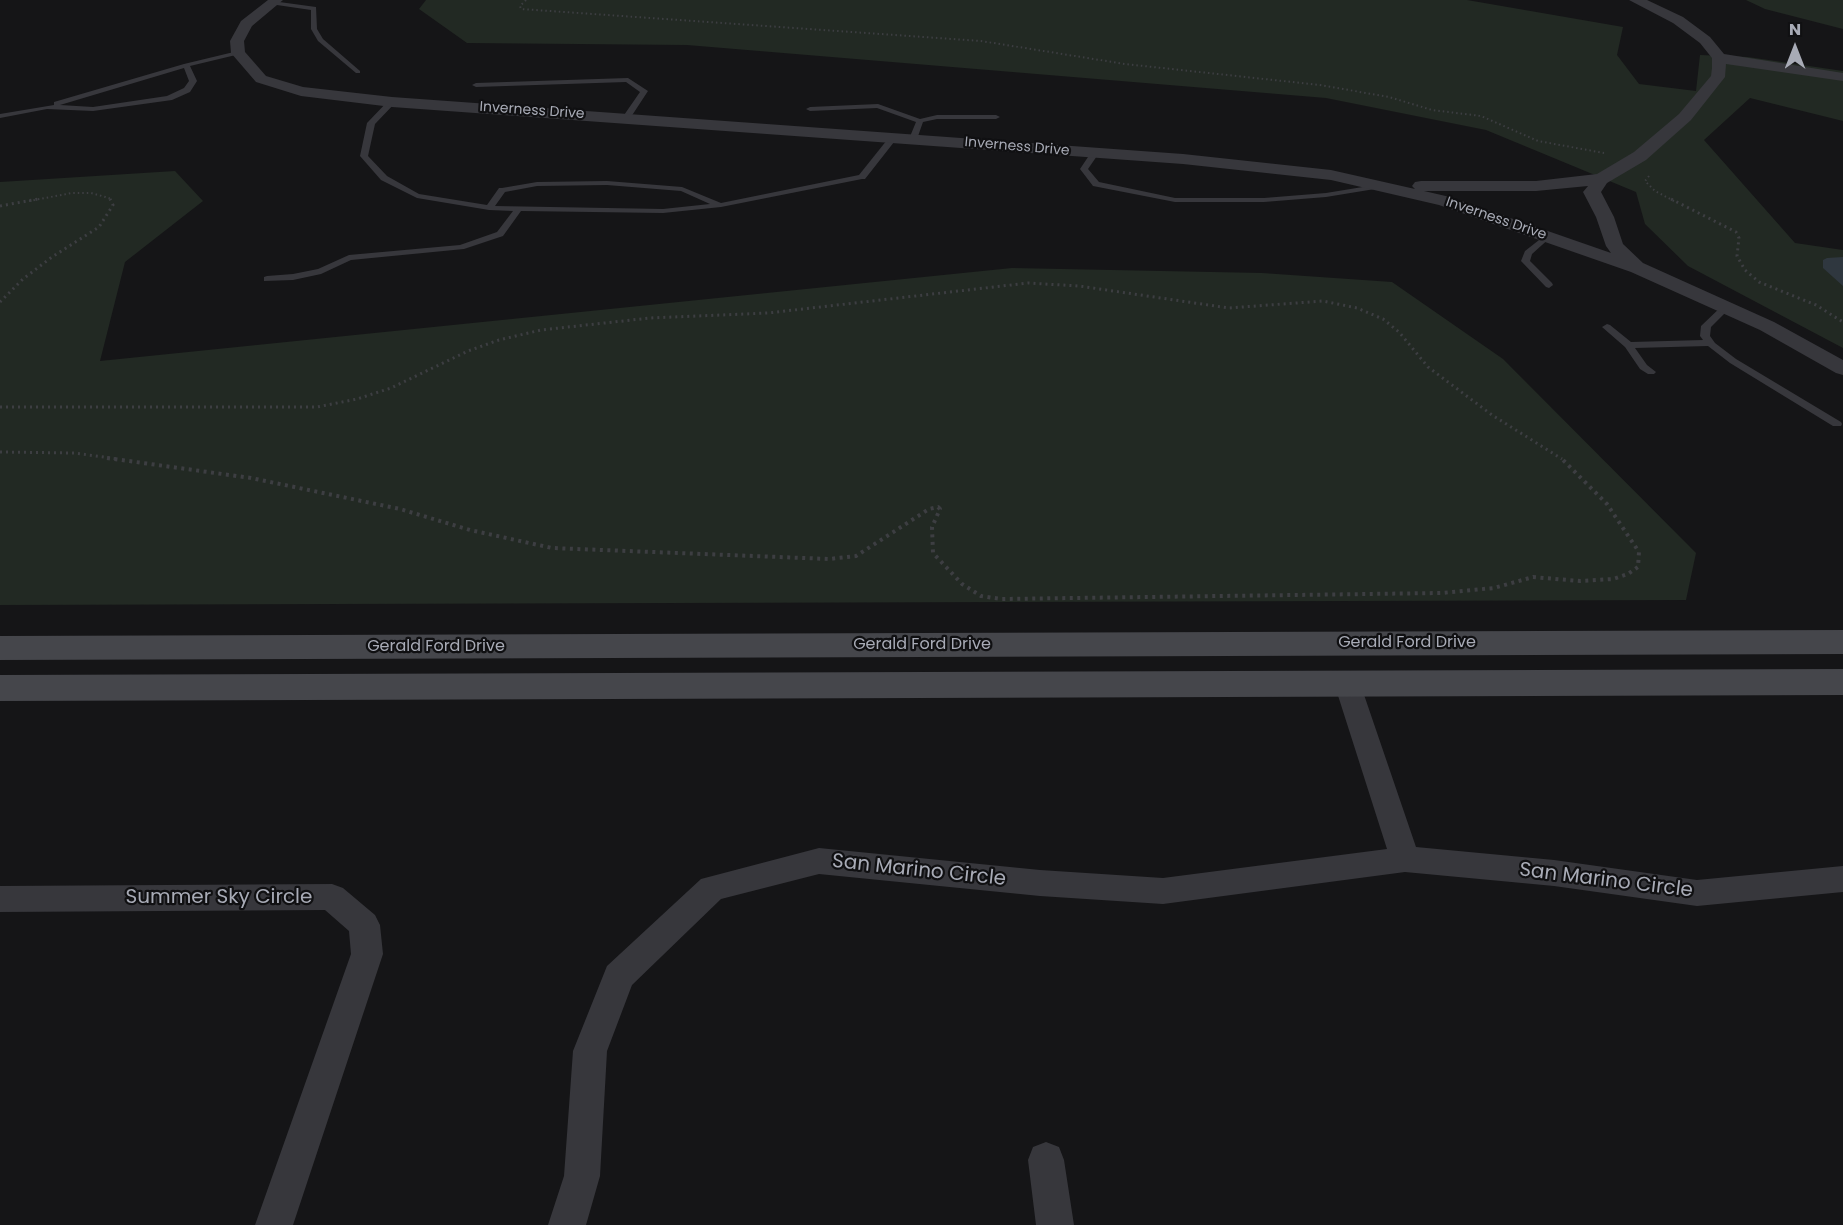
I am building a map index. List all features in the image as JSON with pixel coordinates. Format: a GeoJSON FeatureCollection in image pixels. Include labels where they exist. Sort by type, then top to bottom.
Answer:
{"type":"FeatureCollection","features":[{"type":"Feature","properties":{"kind":"main road","name":"Gerald Ford Drive"},"geometry":{"type":"LineString","coordinates":[[0,648],[1843,642]]}},
{"type":"Feature","properties":{"kind":"main road"},"geometry":{"type":"LineString","coordinates":[[0,688],[1843,682]]}},
{"type":"Feature","properties":{"kind":"street"},"geometry":{"type":"LineString","coordinates":[[1382,185],[1536,186],[1601,179],[1633,160],[1685,117],[1714,84],[1718,77],[1719,58],[1705,40],[1688,26],[1665,12],[1636,0]]}},
{"type":"Feature","properties":{"kind":"street"},"geometry":{"type":"LineString","coordinates":[[238,53],[237,41],[246,24],[274,2]]}},
{"type":"Feature","properties":{"kind":"street","name":"Inverness Drive"},"geometry":{"type":"LineString","coordinates":[[238,53],[261,79],[301,91],[392,102],[1183,159],[1331,175],[1382,185],[1444,201],[1638,268],[1767,326],[1843,369]]}},
{"type":"Feature","properties":{"kind":"street"},"geometry":{"type":"LineString","coordinates":[[1719,58],[1843,77]]}},
{"type":"Feature","properties":{"kind":"street"},"geometry":{"type":"LineString","coordinates":[[1601,179],[1592,192],[1605,217],[1615,246],[1638,268]]}},
{"type":"Feature","properties":{"kind":"street"},"geometry":{"type":"LineString","coordinates":[[1347,683],[1405,859]]}},
{"type":"Feature","properties":{"kind":"street","name":"San Marino Circle"},"geometry":{"type":"LineString","coordinates":[[567,1225],[582,1176],[590,1050],[618,976],[712,888],[819,861],[1040,883],[1163,891],[1405,859],[1554,873],[1697,893],[1843,879]]}},
{"type":"Feature","properties":{"kind":"street","name":"Summer Sky Circle"},"geometry":{"type":"LineString","coordinates":[[0,899],[332,897],[364,925],[367,954],[274,1225]]}},
{"type":"Feature","properties":{"kind":"street"},"geometry":{"type":"LineString","coordinates":[[1046,1160],[1055,1225]]}},
{"type":"Feature","properties":{"kind":"lane"},"geometry":{"type":"LineString","coordinates":[[274,2],[314,8],[314,30],[320,40],[358,72]]}},
{"type":"Feature","properties":{"kind":"lane"},"geometry":{"type":"LineString","coordinates":[[0,116],[47,107],[186,65],[238,53]]}},
{"type":"Feature","properties":{"kind":"lane"},"geometry":{"type":"LineString","coordinates":[[47,107],[93,109],[170,98],[187,90],[193,81],[186,65]]}},
{"type":"Feature","properties":{"kind":"lane"},"geometry":{"type":"LineString","coordinates":[[476,85],[628,80],[644,91],[626,118]]}},
{"type":"Feature","properties":{"kind":"lane"},"geometry":{"type":"LineString","coordinates":[[392,102],[370,123],[364,156],[384,178],[417,196],[489,208],[663,211],[721,205],[862,177],[894,137]]}},
{"type":"Feature","properties":{"kind":"lane"},"geometry":{"type":"LineString","coordinates":[[810,109],[878,106],[920,121],[937,117],[996,117]]}},
{"type":"Feature","properties":{"kind":"lane"},"geometry":{"type":"LineString","coordinates":[[913,139],[920,121]]}},
{"type":"Feature","properties":{"kind":"lane"},"geometry":{"type":"LineString","coordinates":[[1095,153],[1084,169],[1096,184],[1175,200],[1264,200],[1326,195],[1382,185]]}},
{"type":"Feature","properties":{"kind":"lane"},"geometry":{"type":"LineString","coordinates":[[489,208],[502,190],[537,184],[607,183],[682,189],[721,205]]}},
{"type":"Feature","properties":{"kind":"lane"},"geometry":{"type":"LineString","coordinates":[[267,279],[294,277],[321,271],[349,258],[461,247],[500,234],[519,208]]}},
{"type":"Feature","properties":{"kind":"lane"},"geometry":{"type":"LineString","coordinates":[[1548,236],[1528,253],[1525,261],[1548,285]]}},
{"type":"Feature","properties":{"kind":"lane"},"geometry":{"type":"LineString","coordinates":[[1726,307],[1706,327],[1705,336],[1710,343],[1733,361],[1837,424]]}},
{"type":"Feature","properties":{"kind":"lane"},"geometry":{"type":"LineString","coordinates":[[1607,327],[1629,345],[1643,367],[1651,372]]}},
{"type":"Feature","properties":{"kind":"lane"},"geometry":{"type":"LineString","coordinates":[[1629,345],[1710,343]]}},
{"type":"Feature","properties":{"kind":"path"},"geometry":{"type":"LineString","coordinates":[[526,0],[520,6],[521,9],[981,40],[1125,64],[1320,85],[1396,99],[1432,110],[1481,116],[1538,141],[1588,152],[1613,154],[1654,170],[1645,181],[1651,189],[1736,232],[1739,238],[1737,256],[1745,270],[1759,282],[1816,305],[1843,322]]}},
{"type":"Feature","properties":{"kind":"path"},"geometry":{"type":"LineString","coordinates":[[0,206],[72,193],[91,193],[109,198],[113,205],[99,227],[42,264],[0,302]]}},
{"type":"Feature","properties":{"kind":"path"},"geometry":{"type":"LineString","coordinates":[[0,407],[317,407],[357,399],[391,388],[468,351],[499,340],[541,330],[650,318],[768,313],[1028,284],[1079,286],[1229,308],[1323,301],[1348,306],[1383,320],[1400,332],[1428,367],[1492,415],[1560,457],[1607,504],[1639,552],[1638,567],[1628,574],[1612,579],[1580,581],[1533,577],[1494,588],[1441,593],[1001,599],[981,596],[962,584],[933,553],[932,527],[940,509],[938,507],[929,509],[856,556],[829,559],[552,548],[470,530],[400,509],[251,478],[74,453],[0,452]]}},
{"type":"Feature","properties":{"kind":"shaded area"},"geometry":{"type":"Polygon","coordinates":[[[426,0],[1467,0],[1623,27],[1617,55],[1639,84],[1696,91],[1700,55],[1748,57],[1843,71],[1843,121],[1750,98],[1704,140],[1795,243],[1843,250],[1843,348],[1688,266],[1645,224],[1636,192],[1486,130],[1326,98],[687,45],[467,43],[419,9],[426,0]]]}},
{"type":"Feature","properties":{"kind":"shaded area"},"geometry":{"type":"Polygon","coordinates":[[[1746,0],[1843,0],[1843,29],[1765,9],[1746,0]]]}},
{"type":"Feature","properties":{"kind":"shaded area"},"geometry":{"type":"Polygon","coordinates":[[[175,171],[203,201],[125,262],[100,361],[1012,268],[1262,273],[1392,282],[1503,359],[1696,553],[1686,600],[0,605],[0,182],[175,171]]]}},
{"type":"Feature","properties":{"kind":"shaded area"},"geometry":{"type":"Polygon","coordinates":[[[1843,257],[1843,286],[1823,268],[1823,260],[1843,257]]]}}]}
